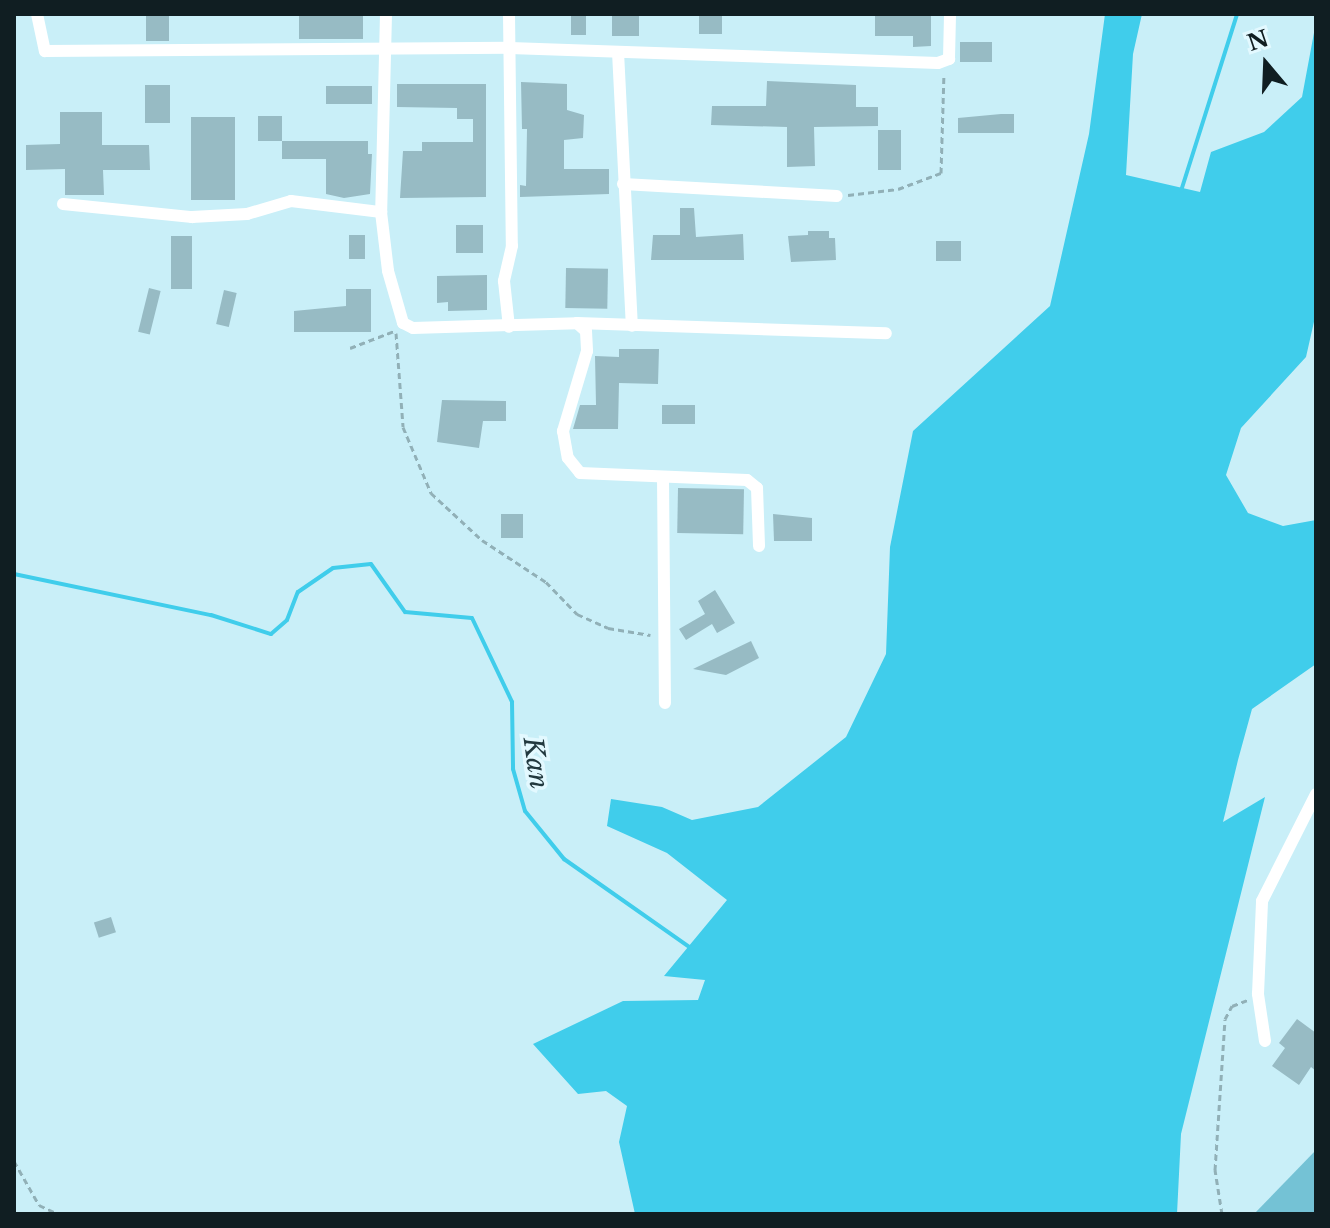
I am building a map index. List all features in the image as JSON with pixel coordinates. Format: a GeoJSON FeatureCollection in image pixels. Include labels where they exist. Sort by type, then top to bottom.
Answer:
{"type":"FeatureCollection","features":[{"type":"Feature","properties":{"kind":"street"},"geometry":{"type":"LineString","coordinates":[[37,14],[45,51],[510,48],[944,62],[949,59],[950,14]]}},
{"type":"Feature","properties":{"kind":"street"},"geometry":{"type":"LineString","coordinates":[[386,14],[381,212],[399,312],[413,328],[577,323],[886,333]]}},
{"type":"Feature","properties":{"kind":"street"},"geometry":{"type":"LineString","coordinates":[[509,14],[512,246],[504,281],[509,327]]}},
{"type":"Feature","properties":{"kind":"street"},"geometry":{"type":"LineString","coordinates":[[618,52],[632,326]]}},
{"type":"Feature","properties":{"kind":"street"},"geometry":{"type":"LineString","coordinates":[[623,184],[837,196]]}},
{"type":"Feature","properties":{"kind":"street"},"geometry":{"type":"LineString","coordinates":[[63,204],[192,217],[247,214],[291,201],[381,212]]}},
{"type":"Feature","properties":{"kind":"street"},"geometry":{"type":"LineString","coordinates":[[577,323],[586,331],[587,351],[563,431],[568,458],[580,473],[747,480],[757,488],[759,546]]}},
{"type":"Feature","properties":{"kind":"street"},"geometry":{"type":"LineString","coordinates":[[663,477],[662,636],[665,703]]}},
{"type":"Feature","properties":{"kind":"street"},"geometry":{"type":"LineString","coordinates":[[1265,1041],[1258,994],[1262,901],[1316,794]]}},
{"type":"Feature","properties":{"kind":"path"},"geometry":{"type":"LineString","coordinates":[[837,196],[898,189],[941,173],[944,62]]}},
{"type":"Feature","properties":{"kind":"path"},"geometry":{"type":"LineString","coordinates":[[399,312],[396,329],[403,427],[431,493],[482,540],[546,582],[577,614],[608,628],[662,636]]}},
{"type":"Feature","properties":{"kind":"path"},"geometry":{"type":"LineString","coordinates":[[350,348],[383,339],[396,329]]}},
{"type":"Feature","properties":{"kind":"path"},"geometry":{"type":"LineString","coordinates":[[1222,1214],[1215,1170],[1225,1019],[1232,1006],[1258,994]]}},
{"type":"Feature","properties":{"kind":"path"},"geometry":{"type":"LineString","coordinates":[[14,1161],[39,1205],[58,1214]]}},
{"type":"Feature","properties":{"kind":"shaded area"},"geometry":{"type":"Polygon","coordinates":[[[1105,14],[1142,14],[1133,54],[1126,175],[1200,192],[1211,152],[1264,132],[1302,97],[1316,22],[1316,313],[1306,357],[1241,428],[1226,475],[1248,513],[1283,526],[1316,520],[1316,664],[1252,709],[1238,760],[1223,822],[1265,797],[1181,1134],[1177,1214],[635,1214],[619,1142],[627,1106],[606,1091],[578,1094],[533,1044],[623,1001],[698,1000],[705,980],[664,976],[727,900],[667,853],[607,826],[611,799],[662,807],[692,820],[758,807],[846,737],[886,654],[890,547],[913,431],[1050,306],[1089,134],[1105,14]]]}},
{"type":"Feature","properties":{"kind":"shaded area"},"geometry":{"type":"Polygon","coordinates":[[[1316,1150],[1316,1214],[1254,1214],[1316,1150]]]}},
{"type":"Feature","properties":{"kind":"building"},"geometry":{"type":"Polygon","coordinates":[[[146,14],[169,14],[169,41],[146,41],[146,14]]]}},
{"type":"Feature","properties":{"kind":"building"},"geometry":{"type":"Polygon","coordinates":[[[299,14],[363,14],[363,39],[299,39],[299,14]]]}},
{"type":"Feature","properties":{"kind":"building"},"geometry":{"type":"Polygon","coordinates":[[[571,14],[586,14],[586,35],[571,35],[571,14]]]}},
{"type":"Feature","properties":{"kind":"building"},"geometry":{"type":"Polygon","coordinates":[[[612,14],[639,14],[639,36],[612,36],[612,14]]]}},
{"type":"Feature","properties":{"kind":"building"},"geometry":{"type":"Polygon","coordinates":[[[699,14],[722,14],[722,34],[699,34],[699,14]]]}},
{"type":"Feature","properties":{"kind":"building"},"geometry":{"type":"Polygon","coordinates":[[[875,14],[931,14],[931,46],[913,47],[913,36],[875,36],[875,14]]]}},
{"type":"Feature","properties":{"kind":"building"},"geometry":{"type":"Polygon","coordinates":[[[960,42],[992,42],[992,62],[960,62],[960,42]]]}},
{"type":"Feature","properties":{"kind":"building"},"geometry":{"type":"Polygon","coordinates":[[[767,81],[856,85],[856,107],[878,107],[878,126],[814,127],[815,166],[787,167],[787,127],[711,125],[712,106],[766,106],[767,81]]]}},
{"type":"Feature","properties":{"kind":"building"},"geometry":{"type":"Polygon","coordinates":[[[521,82],[567,84],[567,110],[584,115],[583,138],[564,140],[564,169],[609,169],[609,194],[520,197],[520,185],[526,186],[527,129],[522,129],[521,82]]]}},
{"type":"Feature","properties":{"kind":"building"},"geometry":{"type":"Polygon","coordinates":[[[397,84],[486,84],[486,197],[400,198],[403,151],[422,151],[422,142],[473,142],[473,119],[457,119],[457,108],[397,107],[397,84]]]}},
{"type":"Feature","properties":{"kind":"building"},"geometry":{"type":"Polygon","coordinates":[[[145,85],[170,85],[170,123],[145,123],[145,85]]]}},
{"type":"Feature","properties":{"kind":"building"},"geometry":{"type":"Polygon","coordinates":[[[326,86],[372,86],[372,104],[326,104],[326,86]]]}},
{"type":"Feature","properties":{"kind":"building"},"geometry":{"type":"Polygon","coordinates":[[[60,112],[102,112],[102,145],[149,145],[150,170],[103,170],[104,195],[65,195],[65,169],[26,170],[26,145],[60,144],[60,112]]]}},
{"type":"Feature","properties":{"kind":"building"},"geometry":{"type":"Polygon","coordinates":[[[1014,114],[1014,133],[958,133],[958,118],[1014,114]]]}},
{"type":"Feature","properties":{"kind":"building"},"geometry":{"type":"Polygon","coordinates":[[[258,116],[282,116],[282,141],[258,141],[258,116]]]}},
{"type":"Feature","properties":{"kind":"building"},"geometry":{"type":"Polygon","coordinates":[[[191,117],[235,117],[235,200],[191,200],[191,117]]]}},
{"type":"Feature","properties":{"kind":"building"},"geometry":{"type":"Polygon","coordinates":[[[878,130],[901,130],[901,170],[878,170],[878,130]]]}},
{"type":"Feature","properties":{"kind":"building"},"geometry":{"type":"Polygon","coordinates":[[[282,141],[368,141],[368,154],[372,154],[370,194],[344,198],[326,194],[326,159],[282,159],[282,141]]]}},
{"type":"Feature","properties":{"kind":"building"},"geometry":{"type":"Polygon","coordinates":[[[680,208],[694,208],[696,237],[743,234],[744,260],[651,260],[653,235],[680,235],[680,208]]]}},
{"type":"Feature","properties":{"kind":"building"},"geometry":{"type":"Polygon","coordinates":[[[456,225],[483,225],[483,253],[456,253],[456,225]]]}},
{"type":"Feature","properties":{"kind":"building"},"geometry":{"type":"Polygon","coordinates":[[[808,231],[829,231],[829,238],[835,238],[836,260],[791,262],[788,236],[808,235],[808,231]]]}},
{"type":"Feature","properties":{"kind":"building"},"geometry":{"type":"Polygon","coordinates":[[[349,235],[365,235],[365,259],[349,259],[349,235]]]}},
{"type":"Feature","properties":{"kind":"building"},"geometry":{"type":"Polygon","coordinates":[[[171,236],[192,236],[192,289],[171,289],[171,236]]]}},
{"type":"Feature","properties":{"kind":"building"},"geometry":{"type":"Polygon","coordinates":[[[936,241],[961,241],[961,261],[936,261],[936,241]]]}},
{"type":"Feature","properties":{"kind":"building"},"geometry":{"type":"Polygon","coordinates":[[[566,268],[608,269],[607,309],[565,308],[566,268]]]}},
{"type":"Feature","properties":{"kind":"building"},"geometry":{"type":"Polygon","coordinates":[[[487,275],[487,310],[448,311],[448,302],[437,303],[437,276],[487,275]]]}},
{"type":"Feature","properties":{"kind":"building"},"geometry":{"type":"Polygon","coordinates":[[[149,288],[161,291],[150,335],[138,332],[149,288]]]}},
{"type":"Feature","properties":{"kind":"building"},"geometry":{"type":"Polygon","coordinates":[[[346,289],[371,289],[371,332],[294,332],[294,311],[346,306],[346,289]]]}},
{"type":"Feature","properties":{"kind":"building"},"geometry":{"type":"Polygon","coordinates":[[[224,290],[237,293],[229,327],[216,324],[224,290]]]}},
{"type":"Feature","properties":{"kind":"building"},"geometry":{"type":"Polygon","coordinates":[[[619,349],[659,349],[658,384],[619,383],[618,429],[573,429],[580,405],[596,405],[595,356],[619,357],[619,349]]]}},
{"type":"Feature","properties":{"kind":"building"},"geometry":{"type":"Polygon","coordinates":[[[442,400],[506,401],[506,421],[483,421],[479,448],[437,442],[442,400]]]}},
{"type":"Feature","properties":{"kind":"building"},"geometry":{"type":"Polygon","coordinates":[[[662,405],[695,405],[695,424],[662,424],[662,405]]]}},
{"type":"Feature","properties":{"kind":"building"},"geometry":{"type":"Polygon","coordinates":[[[678,488],[744,489],[743,534],[677,533],[678,488]]]}},
{"type":"Feature","properties":{"kind":"building"},"geometry":{"type":"Polygon","coordinates":[[[501,514],[523,514],[523,538],[501,538],[501,514]]]}},
{"type":"Feature","properties":{"kind":"building"},"geometry":{"type":"Polygon","coordinates":[[[773,514],[812,518],[812,541],[774,541],[773,514]]]}},
{"type":"Feature","properties":{"kind":"building"},"geometry":{"type":"Polygon","coordinates":[[[715,590],[735,623],[717,633],[712,624],[686,640],[679,629],[705,614],[698,601],[715,590]]]}},
{"type":"Feature","properties":{"kind":"building"},"geometry":{"type":"Polygon","coordinates":[[[751,641],[759,658],[726,675],[693,669],[751,641]]]}},
{"type":"Feature","properties":{"kind":"building"},"geometry":{"type":"Polygon","coordinates":[[[111,917],[116,932],[99,938],[94,923],[111,917]]]}},
{"type":"Feature","properties":{"kind":"building"},"geometry":{"type":"Polygon","coordinates":[[[1297,1019],[1316,1033],[1316,1071],[1311,1067],[1299,1085],[1272,1066],[1285,1048],[1279,1043],[1297,1019]]]}},
{"type":"Feature","properties":{"kind":"waterway"},"geometry":{"type":"LineString","coordinates":[[1181,191],[1237,14]]}},
{"type":"Feature","properties":{"kind":"waterway","name":"Kan"},"geometry":{"type":"LineString","coordinates":[[14,574],[211,615],[271,634],[287,620],[298,592],[333,568],[371,564],[405,612],[472,618],[512,702],[513,769],[525,811],[564,859],[692,949]]}}]}
